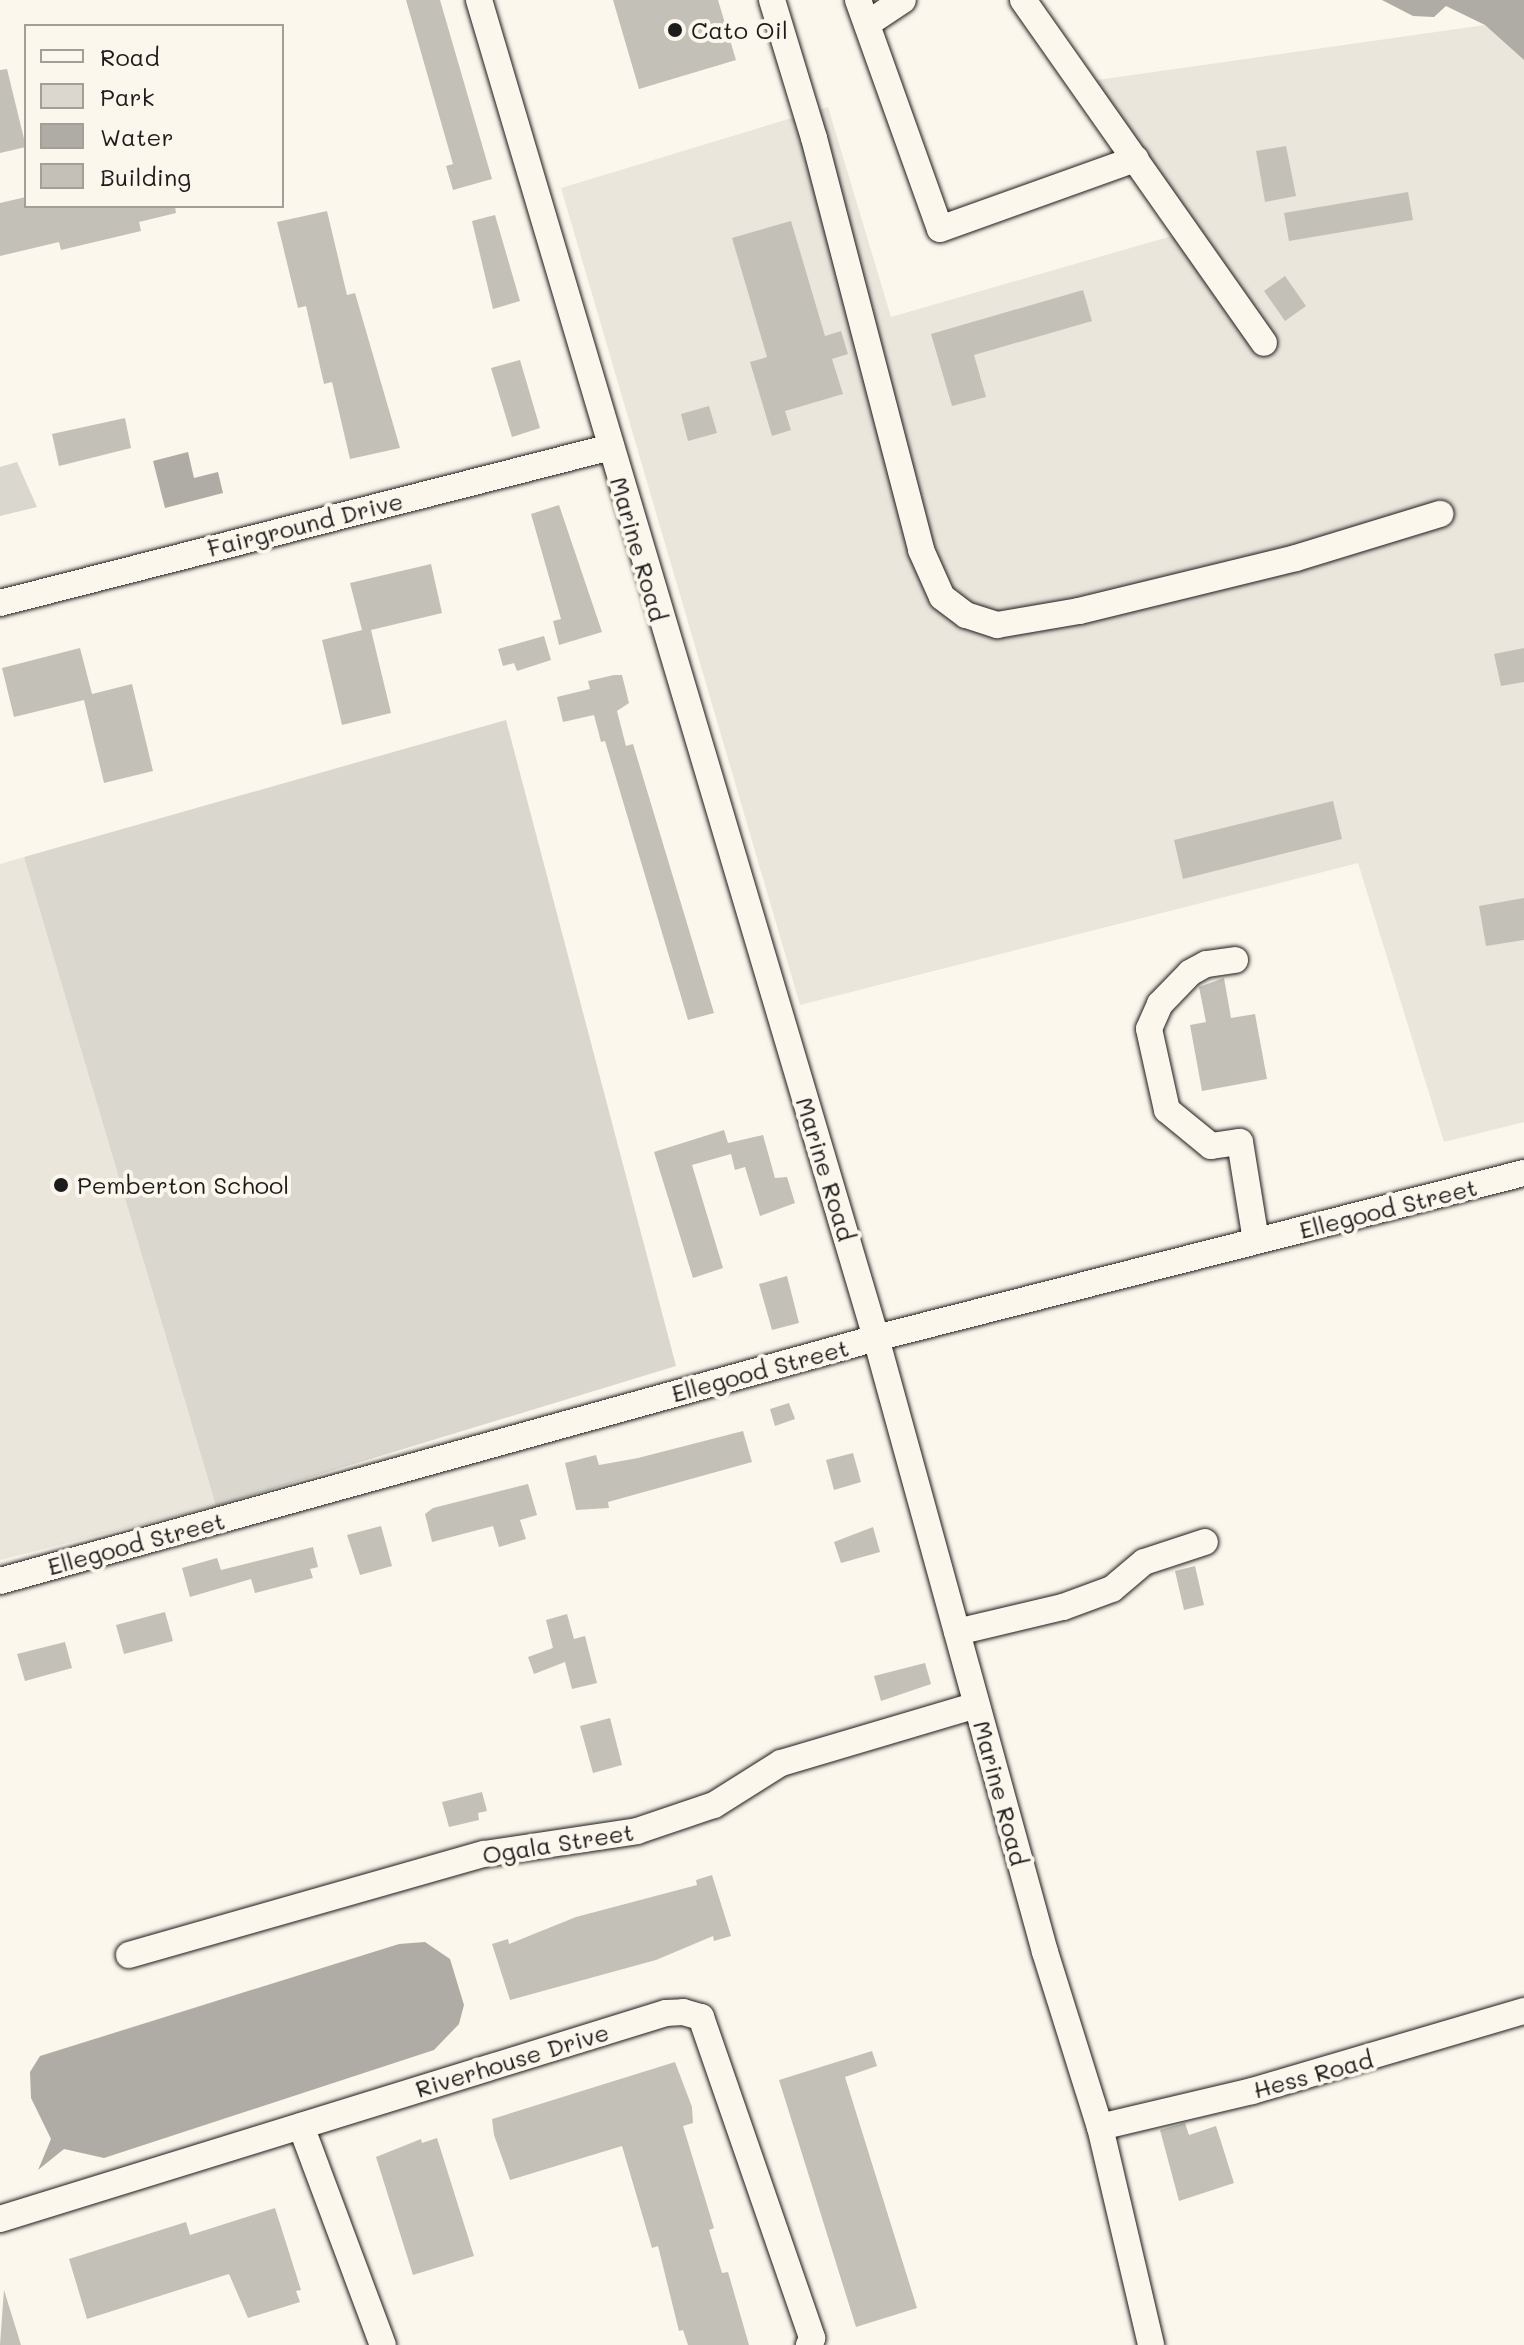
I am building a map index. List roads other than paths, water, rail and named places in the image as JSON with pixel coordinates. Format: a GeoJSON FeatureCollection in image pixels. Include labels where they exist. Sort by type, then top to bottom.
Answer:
{"type":"FeatureCollection","features":[{"type":"Feature","properties":{"kind":"street","name":"Marine Road"},"geometry":{"type":"LineString","coordinates":[[479,0],[876,1338],[1045,1952],[1100,2127],[1151,2345]]}},
{"type":"Feature","properties":{"kind":"street"},"geometry":{"type":"LineString","coordinates":[[772,0],[814,138],[921,550],[942,597],[966,615],[997,625],[1079,611],[1296,558],[1440,514]]}},
{"type":"Feature","properties":{"kind":"street"},"geometry":{"type":"LineString","coordinates":[[903,0],[862,12],[940,229],[1136,159]]}},
{"type":"Feature","properties":{"kind":"street"},"geometry":{"type":"LineString","coordinates":[[1023,0],[1264,343]]}},
{"type":"Feature","properties":{"kind":"street","name":"Fairground Drive"},"geometry":{"type":"LineString","coordinates":[[0,603],[611,447]]}},
{"type":"Feature","properties":{"kind":"street"},"geometry":{"type":"LineString","coordinates":[[1235,960],[1206,964],[1190,973],[1171,989],[1149,1029],[1167,1110],[1211,1146],[1240,1142],[1256,1241]]}},
{"type":"Feature","properties":{"kind":"street","name":"Ellegood Street"},"geometry":{"type":"LineString","coordinates":[[0,1581],[876,1338],[1524,1173]]}},
{"type":"Feature","properties":{"kind":"street"},"geometry":{"type":"LineString","coordinates":[[957,1632],[1100,1593],[1144,1562],[1205,1542]]}},
{"type":"Feature","properties":{"kind":"street","name":"Ogala Street"},"geometry":{"type":"LineString","coordinates":[[129,1955],[484,1854],[637,1831],[714,1805],[781,1763],[977,1705]]}},
{"type":"Feature","properties":{"kind":"street","name":"Hess Road"},"geometry":{"type":"LineString","coordinates":[[1100,2127],[1268,2087],[1524,2011]]}},
{"type":"Feature","properties":{"kind":"street","name":"Riverhouse Drive"},"geometry":{"type":"LineString","coordinates":[[0,2219],[666,2013],[701,2017],[811,2341]]}},
{"type":"Feature","properties":{"kind":"street"},"geometry":{"type":"LineString","coordinates":[[301,2126],[383,2345]]}},
{"type":"Feature","properties":{"kind":"water"},"geometry":{"type":"Polygon","coordinates":[[[1382,0],[1524,0],[1524,60],[1485,25],[1446,6],[1434,17],[1413,16],[1382,0]]]}},
{"type":"Feature","properties":{"kind":"water"},"geometry":{"type":"Polygon","coordinates":[[[188,452],[194,478],[218,472],[223,493],[165,508],[153,461],[188,452]]]}},
{"type":"Feature","properties":{"kind":"water"},"geometry":{"type":"Polygon","coordinates":[[[425,1942],[450,1959],[464,2005],[459,2024],[434,2050],[104,2158],[64,2149],[38,2170],[51,2139],[31,2098],[30,2072],[40,2056],[399,1944],[425,1942]]]}},
{"type":"Feature","properties":{"kind":"place","name":"Cato Oil"},"geometry":{"type":"Point","coordinates":[675,30]}},
{"type":"Feature","properties":{"kind":"place","name":"Pemberton School"},"geometry":{"type":"Point","coordinates":[61,1185]}}]}
